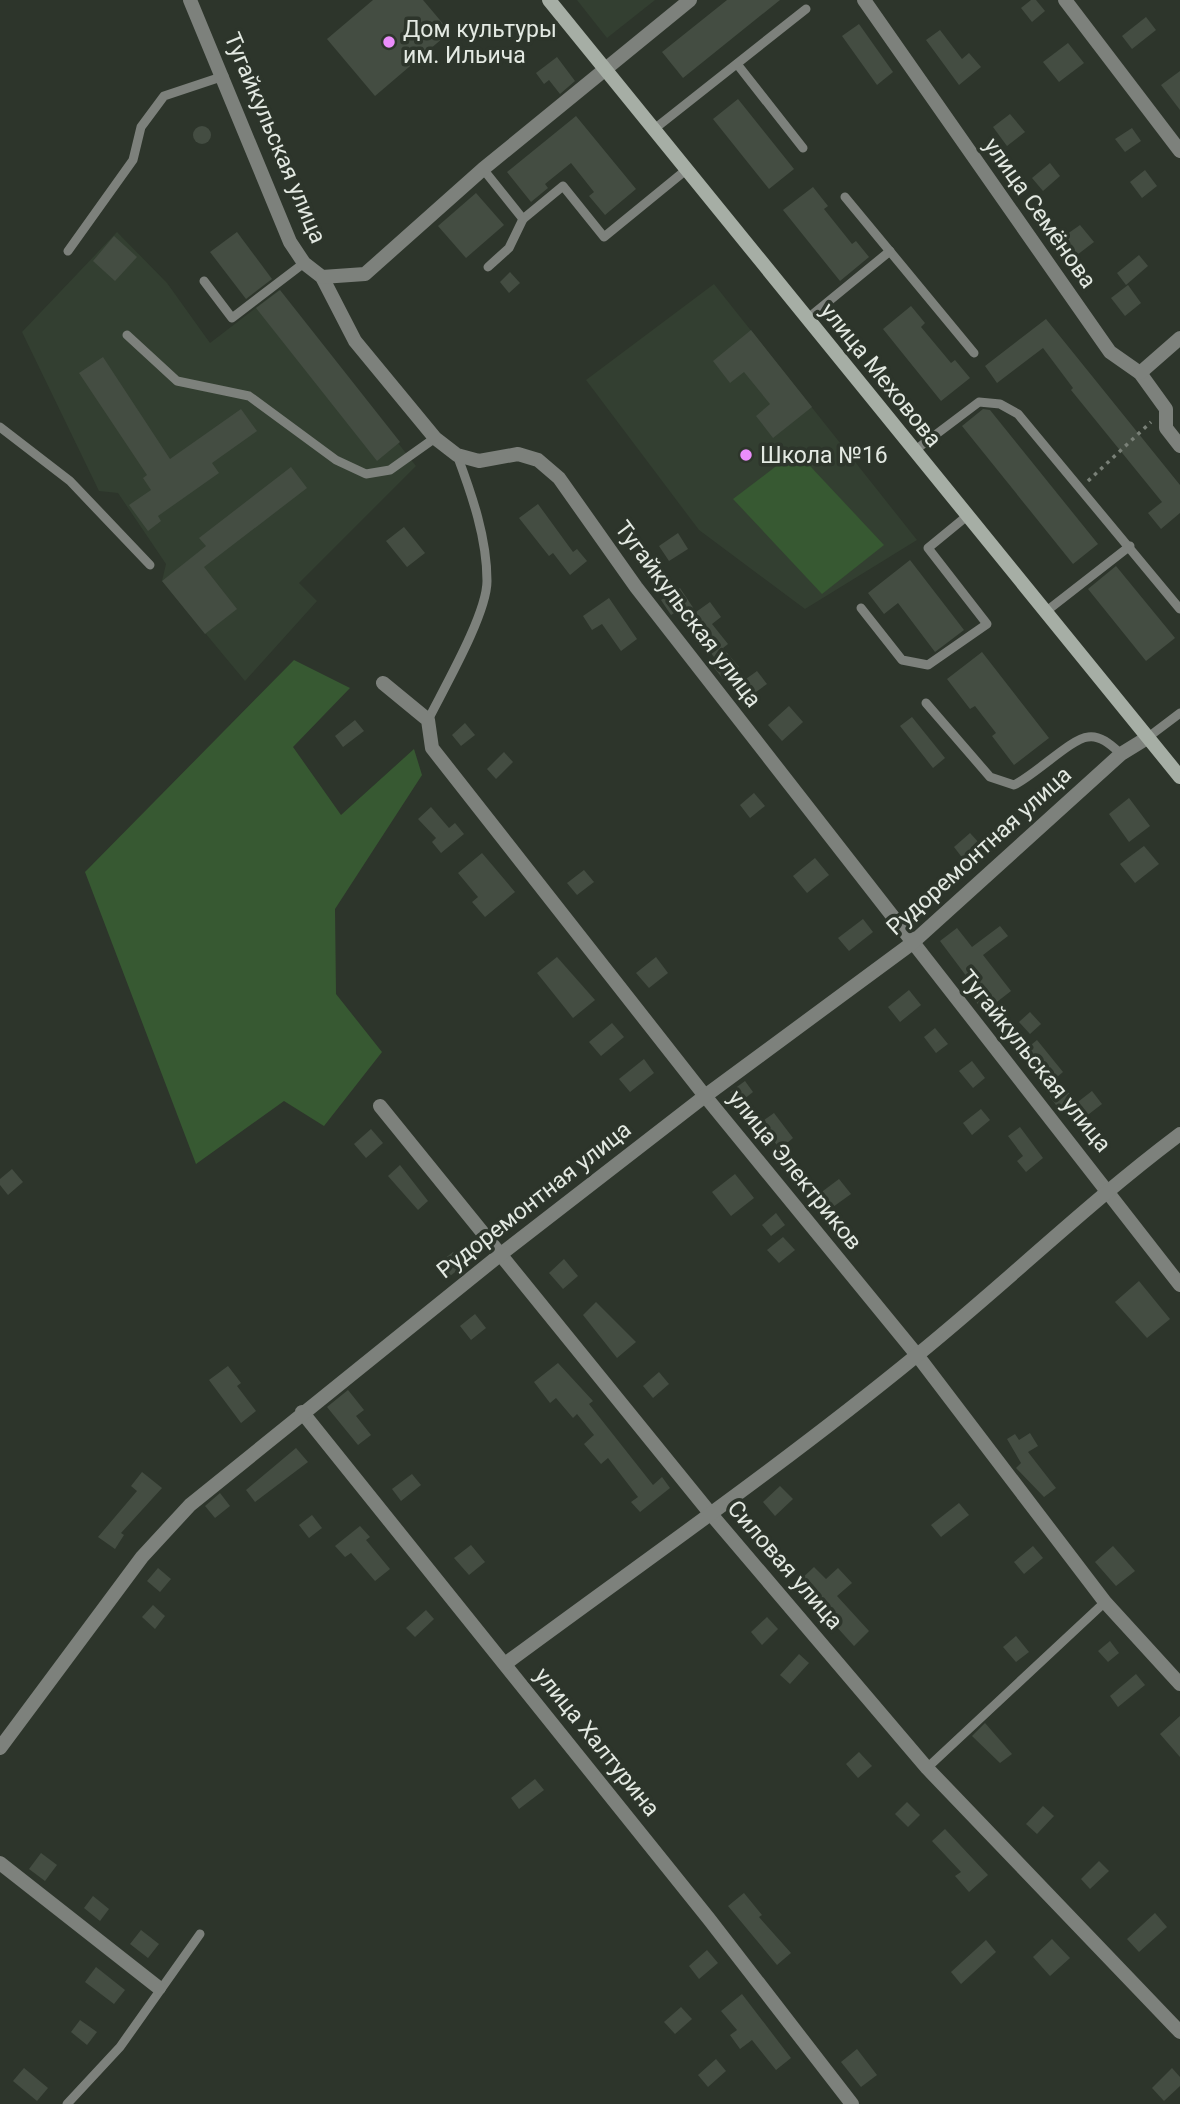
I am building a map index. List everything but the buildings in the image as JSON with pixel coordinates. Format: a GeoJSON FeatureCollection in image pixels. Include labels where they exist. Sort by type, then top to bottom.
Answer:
{"type":"FeatureCollection","features":[{"type":"Feature","properties":{"kind":"street","name":"Тугайкульская улица"},"geometry":{"type":"LineString","coordinates":[[190,0],[224,76],[290,242],[304,263],[322,277],[355,341],[435,438],[457,455],[479,461],[518,454],[538,460],[559,478],[636,587],[911,944],[1107,1189],[1180,1285]]}},
{"type":"Feature","properties":{"kind":"street","name":"улица Меховова"},"geometry":{"type":"LineString","coordinates":[[548,0],[1180,777]]}},
{"type":"Feature","properties":{"kind":"street"},"geometry":{"type":"LineString","coordinates":[[322,277],[365,274],[483,169],[690,0]]}},
{"type":"Feature","properties":{"kind":"street","name":"улица Семёнова"},"geometry":{"type":"LineString","coordinates":[[864,0],[1110,352],[1140,373],[1166,409],[1166,428],[1180,446]]}},
{"type":"Feature","properties":{"kind":"street"},"geometry":{"type":"LineString","coordinates":[[1065,0],[1180,151]]}},
{"type":"Feature","properties":{"kind":"street"},"geometry":{"type":"LineString","coordinates":[[1140,373],[1180,338]]}},
{"type":"Feature","properties":{"kind":"street"},"geometry":{"type":"LineString","coordinates":[[383,683],[428,720]]}},
{"type":"Feature","properties":{"kind":"street","name":"улица Электриков"},"geometry":{"type":"LineString","coordinates":[[428,720],[432,748],[705,1096],[917,1355],[1105,1602],[1180,1684]]}},
{"type":"Feature","properties":{"kind":"street","name":"Рудоремонтная улица"},"geometry":{"type":"LineString","coordinates":[[0,1748],[142,1557],[190,1505],[501,1254],[705,1096],[911,944],[1121,754],[1147,738]]}},
{"type":"Feature","properties":{"kind":"street","name":"Силовая улица"},"geometry":{"type":"LineString","coordinates":[[380,1106],[710,1513],[927,1768],[1180,2032]]}},
{"type":"Feature","properties":{"kind":"street"},"geometry":{"type":"LineString","coordinates":[[505,1664],[710,1513],[917,1355],[1107,1189],[1180,1134]]}},
{"type":"Feature","properties":{"kind":"street","name":"улица Халтурина"},"geometry":{"type":"LineString","coordinates":[[302,1412],[505,1664],[852,2104]]}},
{"type":"Feature","properties":{"kind":"street"},"geometry":{"type":"LineString","coordinates":[[0,1863],[159,1988]]}},
{"type":"Feature","properties":{"kind":"lane"},"geometry":{"type":"LineString","coordinates":[[653,130],[806,9]]}},
{"type":"Feature","properties":{"kind":"lane"},"geometry":{"type":"LineString","coordinates":[[737,64],[803,148]]}},
{"type":"Feature","properties":{"kind":"lane"},"geometry":{"type":"LineString","coordinates":[[68,251],[134,160],[141,127],[164,96],[224,76]]}},
{"type":"Feature","properties":{"kind":"lane"},"geometry":{"type":"LineString","coordinates":[[483,169],[523,219]]}},
{"type":"Feature","properties":{"kind":"lane"},"geometry":{"type":"LineString","coordinates":[[488,267],[509,248],[523,219],[563,186],[604,237],[686,170]]}},
{"type":"Feature","properties":{"kind":"lane"},"geometry":{"type":"LineString","coordinates":[[845,197],[974,353]]}},
{"type":"Feature","properties":{"kind":"lane"},"geometry":{"type":"LineString","coordinates":[[807,319],[890,251]]}},
{"type":"Feature","properties":{"kind":"lane"},"geometry":{"type":"LineString","coordinates":[[204,281],[232,318],[304,263]]}},
{"type":"Feature","properties":{"kind":"lane"},"geometry":{"type":"LineString","coordinates":[[127,335],[177,381],[249,396],[336,460],[366,474],[390,470],[435,438]]}},
{"type":"Feature","properties":{"kind":"lane"},"geometry":{"type":"LineString","coordinates":[[914,451],[979,402],[1000,404],[1018,414],[1180,609]]}},
{"type":"Feature","properties":{"kind":"lane"},"geometry":{"type":"LineString","coordinates":[[0,427],[70,481],[150,565]]}},
{"type":"Feature","properties":{"kind":"lane"},"geometry":{"type":"LineString","coordinates":[[428,720],[471,634],[487,583],[482,535],[457,455]]}},
{"type":"Feature","properties":{"kind":"lane"},"geometry":{"type":"LineString","coordinates":[[861,608],[902,660],[928,665],[987,624],[928,548],[967,516]]}},
{"type":"Feature","properties":{"kind":"lane"},"geometry":{"type":"LineString","coordinates":[[1044,613],[1130,546]]}},
{"type":"Feature","properties":{"kind":"lane"},"geometry":{"type":"LineString","coordinates":[[926,703],[990,777],[1014,785],[1032,777],[1075,741],[1088,736],[1103,740],[1121,754]]}},
{"type":"Feature","properties":{"kind":"lane"},"geometry":{"type":"LineString","coordinates":[[1147,738],[1180,713]]}},
{"type":"Feature","properties":{"kind":"lane"},"geometry":{"type":"LineString","coordinates":[[927,1768],[1105,1602]]}},
{"type":"Feature","properties":{"kind":"lane"},"geometry":{"type":"LineString","coordinates":[[67,2104],[120,2047],[159,1988],[200,1934]]}},
{"type":"Feature","properties":{"kind":"path"},"geometry":{"type":"LineString","coordinates":[[1081,488],[1166,409]]}},
{"type":"Feature","properties":{"kind":"shaded area"},"geometry":{"type":"Polygon","coordinates":[[[577,0],[655,0],[607,38],[577,0]]]}},
{"type":"Feature","properties":{"kind":"shaded area"},"geometry":{"type":"Polygon","coordinates":[[[117,232],[167,283],[210,343],[279,290],[416,466],[299,583],[317,601],[245,681],[162,581],[166,564],[118,493],[99,491],[22,332],[117,232]]]}},
{"type":"Feature","properties":{"kind":"shaded area","name":"Школа №16"},"geometry":{"type":"Polygon","coordinates":[[[714,284],[917,540],[805,609],[699,530],[586,380],[714,284]]]}},
{"type":"Feature","properties":{"kind":"green space"},"geometry":{"type":"Polygon","coordinates":[[[796,451],[884,545],[822,594],[733,499],[796,451]]]}},
{"type":"Feature","properties":{"kind":"green space"},"geometry":{"type":"Polygon","coordinates":[[[294,660],[350,688],[293,747],[341,815],[414,749],[422,775],[335,909],[336,994],[382,1052],[324,1126],[284,1101],[196,1164],[85,872],[294,660]]]}},
{"type":"Feature","properties":{"kind":"place","name":"Дом культуры им. Ильича"},"geometry":{"type":"Point","coordinates":[389,42]}},
{"type":"Feature","properties":{"kind":"place","name":"Школа №16"},"geometry":{"type":"Point","coordinates":[746,455]}}]}
